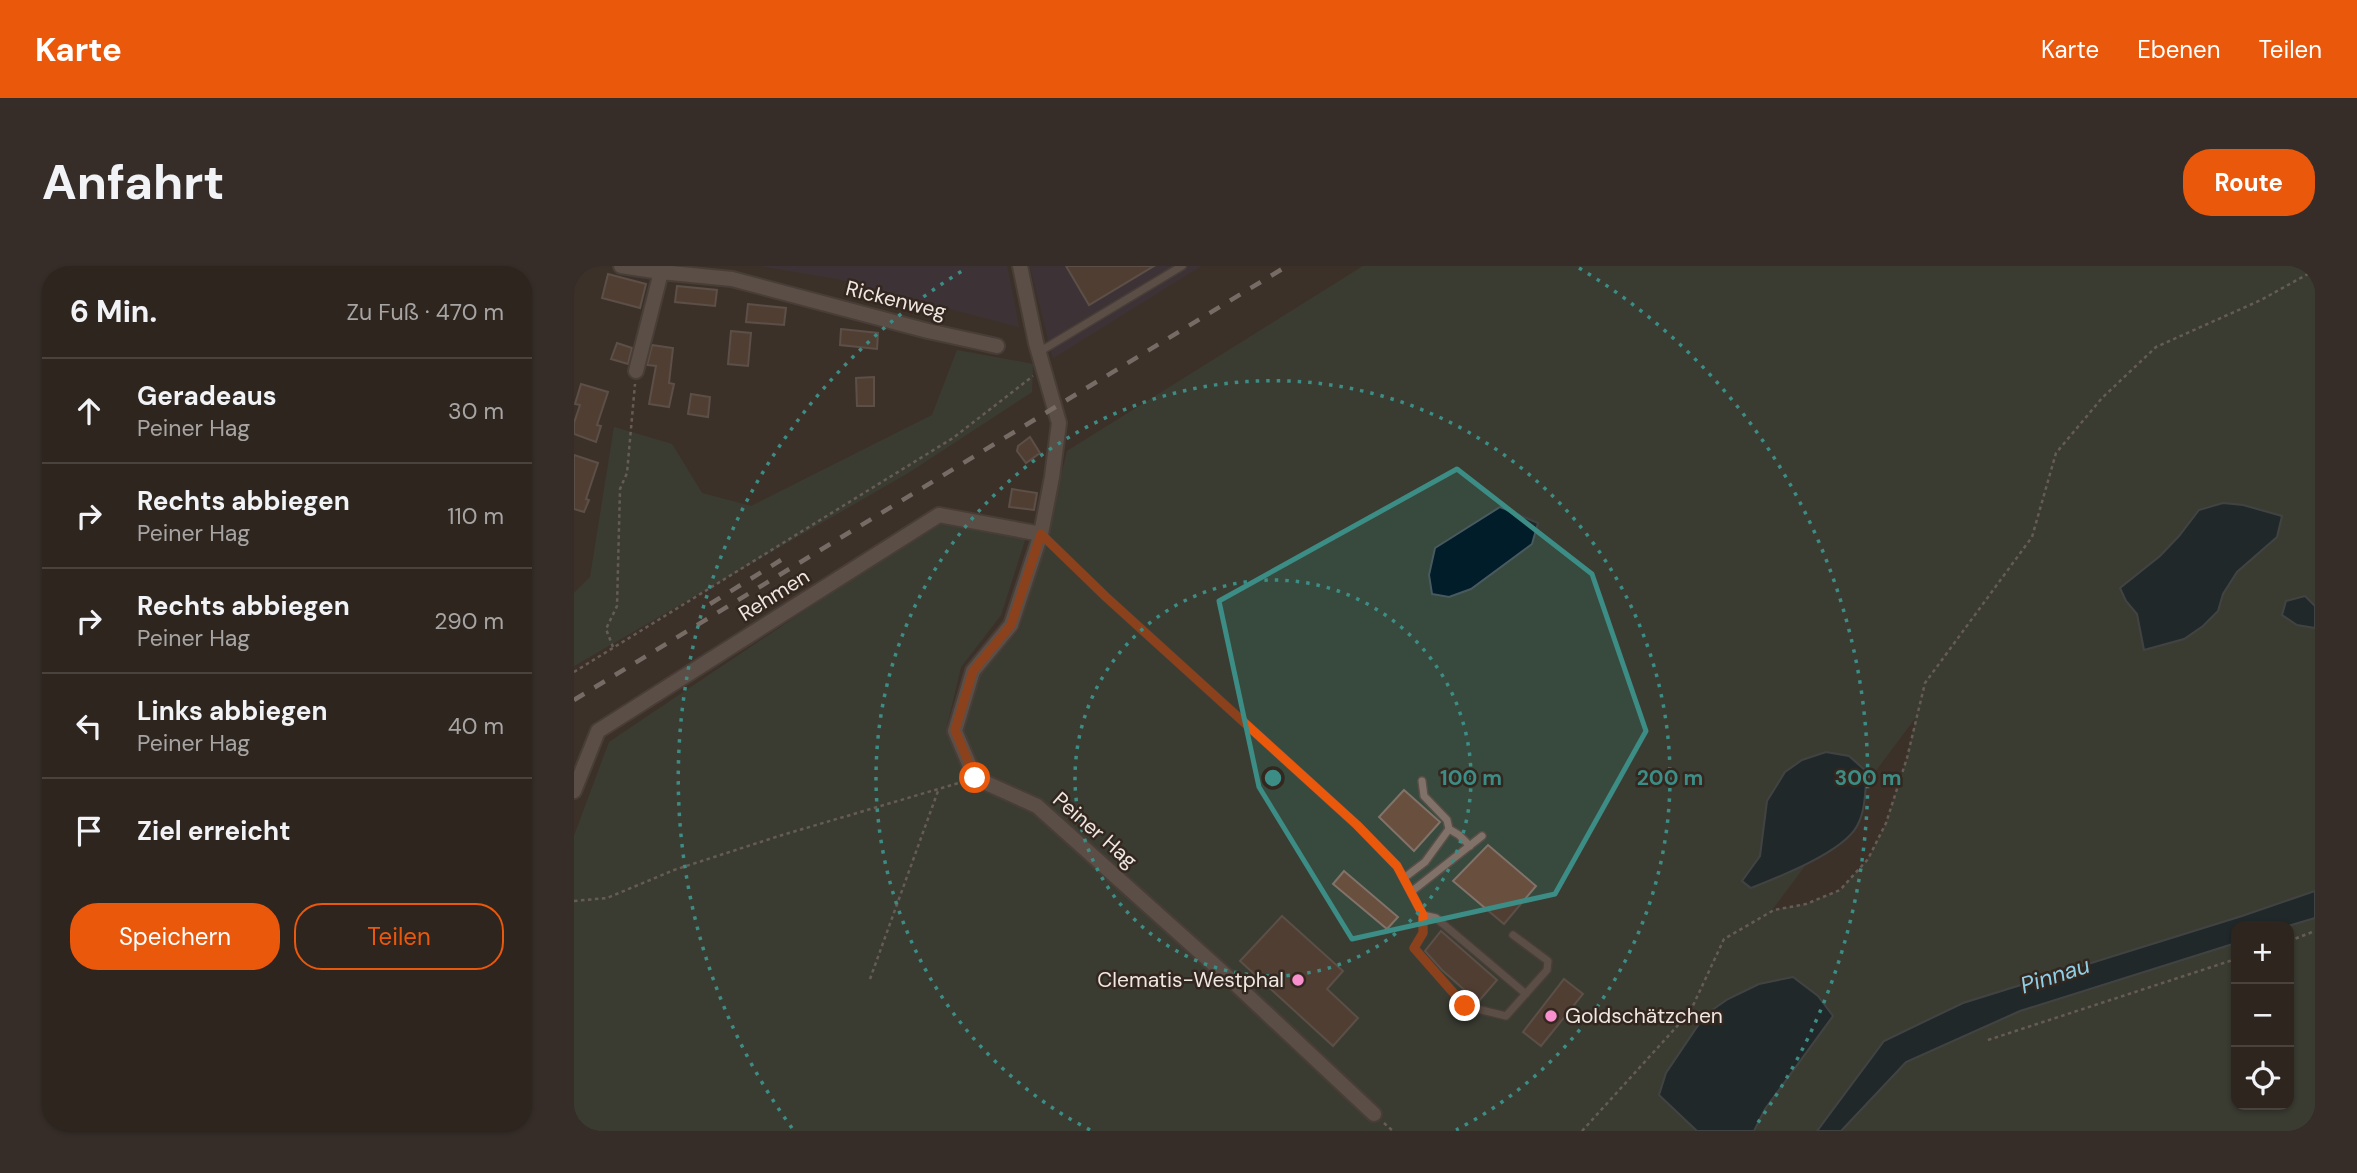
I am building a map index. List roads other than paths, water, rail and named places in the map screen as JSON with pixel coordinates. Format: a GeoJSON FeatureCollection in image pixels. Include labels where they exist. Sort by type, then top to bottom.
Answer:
{"type":"FeatureCollection","features":[{"type":"Feature","properties":{"kind":"street","name":"Rickenweg"},"geometry":{"type":"LineString","coordinates":[[621,266],[732,279],[928,331],[996,346]]}},
{"type":"Feature","properties":{"kind":"street"},"geometry":{"type":"LineString","coordinates":[[1020,266],[1039,352],[1059,423],[1041,534]]}},
{"type":"Feature","properties":{"kind":"street"},"geometry":{"type":"LineString","coordinates":[[636,371],[661,272]]}},
{"type":"Feature","properties":{"kind":"street","name":"Rehmen"},"geometry":{"type":"LineString","coordinates":[[574,791],[598,732],[939,515],[1041,534]]}},
{"type":"Feature","properties":{"kind":"street","name":"Peiner Hag"},"geometry":{"type":"LineString","coordinates":[[1041,534],[1011,625],[973,671],[955,730],[975,778],[1037,806],[1229,978],[1374,1114]]}},
{"type":"Feature","properties":{"kind":"lane"},"geometry":{"type":"LineString","coordinates":[[1039,352],[1182,266]]}},
{"type":"Feature","properties":{"kind":"lane"},"geometry":{"type":"LineString","coordinates":[[1041,534],[1106,597],[1357,825],[1397,866],[1423,915],[1423,933],[1414,948],[1465,1006],[1506,1016],[1547,970],[1548,961],[1513,935]]}},
{"type":"Feature","properties":{"kind":"lane"},"geometry":{"type":"LineString","coordinates":[[1404,878],[1425,862],[1449,829],[1447,820],[1424,796],[1422,781]]}},
{"type":"Feature","properties":{"kind":"lane"},"geometry":{"type":"LineString","coordinates":[[1449,829],[1460,835],[1470,846]]}},
{"type":"Feature","properties":{"kind":"lane"},"geometry":{"type":"LineString","coordinates":[[1412,892],[1482,836]]}},
{"type":"Feature","properties":{"kind":"lane"},"geometry":{"type":"LineString","coordinates":[[1423,915],[1436,918],[1526,994]]}},
{"type":"Feature","properties":{"kind":"water"},"geometry":{"type":"Polygon","coordinates":[[[2223,503],[2243,505],[2282,516],[2277,537],[2237,572],[2223,594],[2218,611],[2203,626],[2184,639],[2144,650],[2137,614],[2120,588],[2160,556],[2199,510],[2223,503]]]}},
{"type":"Feature","properties":{"kind":"water"},"geometry":{"type":"Polygon","coordinates":[[[1500,507],[1538,523],[1532,544],[1471,589],[1449,597],[1432,594],[1429,575],[1435,548],[1500,507]]]}},
{"type":"Feature","properties":{"kind":"water"},"geometry":{"type":"Polygon","coordinates":[[[2305,596],[2315,606],[2315,628],[2297,625],[2282,615],[2286,601],[2305,596]]]}},
{"type":"Feature","properties":{"kind":"water"},"geometry":{"type":"Polygon","coordinates":[[[1826,752],[1849,756],[1867,772],[1864,806],[1857,826],[1850,836],[1825,854],[1751,888],[1742,881],[1760,856],[1767,801],[1785,772],[1802,760],[1826,752]]]}},
{"type":"Feature","properties":{"kind":"water","name":"Pinnau"},"geometry":{"type":"Polygon","coordinates":[[[2315,891],[2315,918],[2294,924],[2294,921],[2231,921],[2231,945],[2020,1011],[1906,1062],[1841,1131],[1817,1131],[1884,1041],[1963,1003],[2315,891]]]}},
{"type":"Feature","properties":{"kind":"water"},"geometry":{"type":"Polygon","coordinates":[[[1793,977],[1818,996],[1833,1016],[1765,1109],[1754,1131],[1697,1131],[1659,1095],[1666,1073],[1705,1015],[1728,999],[1759,984],[1793,977]]]}},
{"type":"Feature","properties":{"kind":"railway"},"geometry":{"type":"LineString","coordinates":[[574,700],[1287,266]]}},
{"type":"Feature","properties":{"kind":"railway"},"geometry":{"type":"LineString","coordinates":[[710,604],[781,560]]}},
{"type":"Feature","properties":{"kind":"place","name":"Clematis-Westphal"},"geometry":{"type":"Point","coordinates":[1298,980]}},
{"type":"Feature","properties":{"kind":"place","name":"Goldschätzchen"},"geometry":{"type":"Point","coordinates":[1551,1016]}}]}
